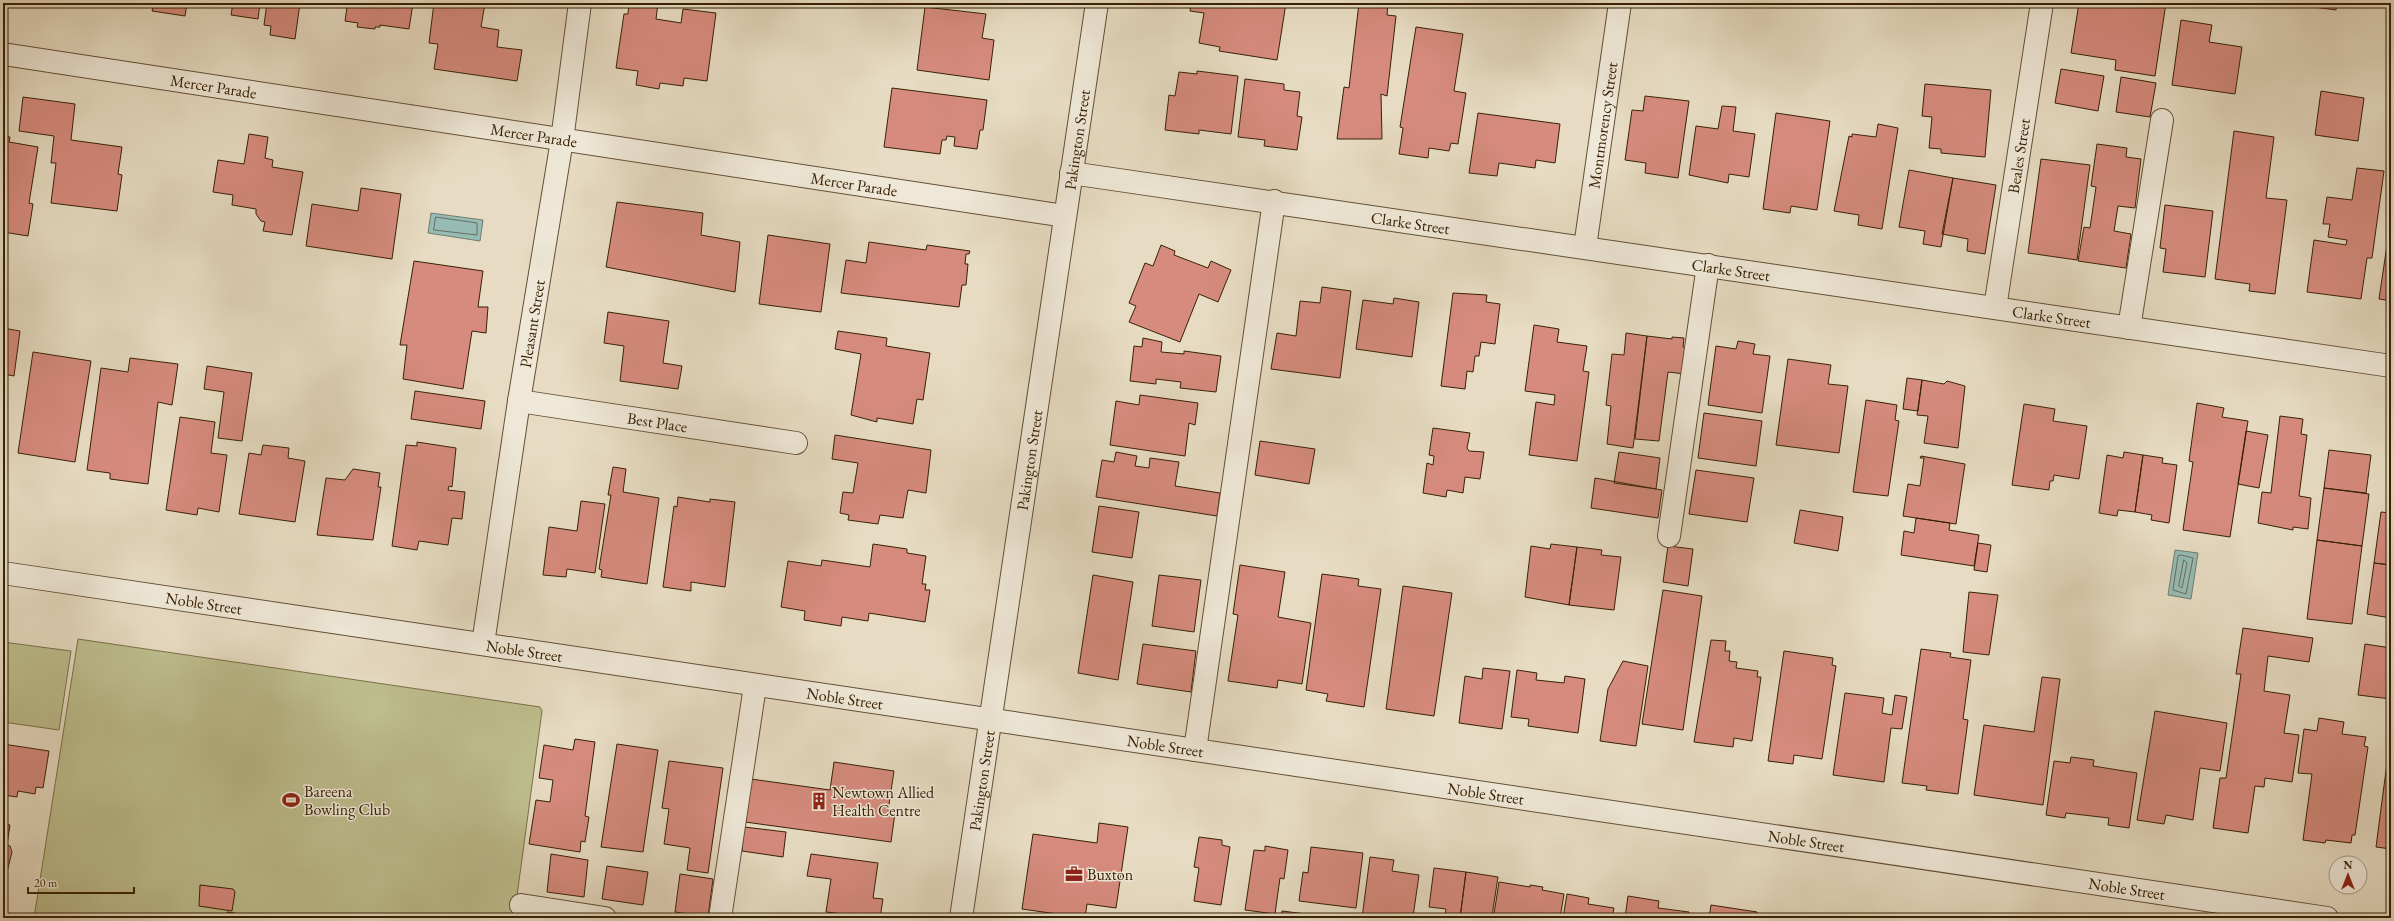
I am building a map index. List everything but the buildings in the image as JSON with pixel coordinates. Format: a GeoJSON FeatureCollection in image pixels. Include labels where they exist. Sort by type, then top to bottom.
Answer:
{"type":"FeatureCollection","features":[{"type":"Feature","properties":{"kind":"street","name":"Pleasant Street"},"geometry":{"type":"LineString","coordinates":[[483,644],[519,401],[562,140],[580,3]]}},
{"type":"Feature","properties":{"kind":"street","name":"Pakington Street"},"geometry":{"type":"LineString","coordinates":[[961,918],[1097,3]]}},
{"type":"Feature","properties":{"kind":"street","name":"Montmorency Street"},"geometry":{"type":"LineString","coordinates":[[1585,247],[1620,3]]}},
{"type":"Feature","properties":{"kind":"street","name":"Beales Street"},"geometry":{"type":"LineString","coordinates":[[1995,308],[2042,3]]}},
{"type":"Feature","properties":{"kind":"street","name":"Mercer Parade"},"geometry":{"type":"LineString","coordinates":[[3,54],[1065,216]]}},
{"type":"Feature","properties":{"kind":"street"},"geometry":{"type":"LineString","coordinates":[[2130,328],[2162,120]]}},
{"type":"Feature","properties":{"kind":"street","name":"Clarke Street"},"geometry":{"type":"LineString","coordinates":[[1072,172],[2391,366]]}},
{"type":"Feature","properties":{"kind":"street"},"geometry":{"type":"LineString","coordinates":[[1195,750],[1274,201]]}},
{"type":"Feature","properties":{"kind":"street"},"geometry":{"type":"LineString","coordinates":[[1669,536],[1708,265]]}},
{"type":"Feature","properties":{"kind":"street","name":"Best Place"},"geometry":{"type":"LineString","coordinates":[[519,401],[796,443]]}},
{"type":"Feature","properties":{"kind":"street","name":"Noble Street"},"geometry":{"type":"LineString","coordinates":[[3,573],[755,686],[2327,918]]}},
{"type":"Feature","properties":{"kind":"street"},"geometry":{"type":"LineString","coordinates":[[720,918],[755,686]]}},
{"type":"Feature","properties":{"kind":"street"},"geometry":{"type":"LineString","coordinates":[[521,905],[605,918]]}},
{"type":"Feature","properties":{"kind":"green space","name":"Bareena Bowling Club"},"geometry":{"type":"Polygon","coordinates":[[[78,639],[540,707],[542,711],[514,918],[34,918],[78,639]]]}},
{"type":"Feature","properties":{"kind":"green space"},"geometry":{"type":"Polygon","coordinates":[[[3,642],[71,651],[59,730],[3,722],[3,642]]]}},
{"type":"Feature","properties":{"kind":"water"},"geometry":{"type":"Polygon","coordinates":[[[431,213],[483,220],[480,241],[428,233],[431,213]]]}},
{"type":"Feature","properties":{"kind":"water"},"geometry":{"type":"Polygon","coordinates":[[[2175,550],[2198,553],[2191,599],[2168,595],[2175,550]]]}},
{"type":"Feature","properties":{"kind":"place","name":"Bareena Bowling Club"},"geometry":{"type":"Point","coordinates":[291,800]}},
{"type":"Feature","properties":{"kind":"place","name":"Newtown Allied Health Centre"},"geometry":{"type":"Point","coordinates":[819,801]}},
{"type":"Feature","properties":{"kind":"place","name":"Buxton"},"geometry":{"type":"Point","coordinates":[1074,874]}}]}
